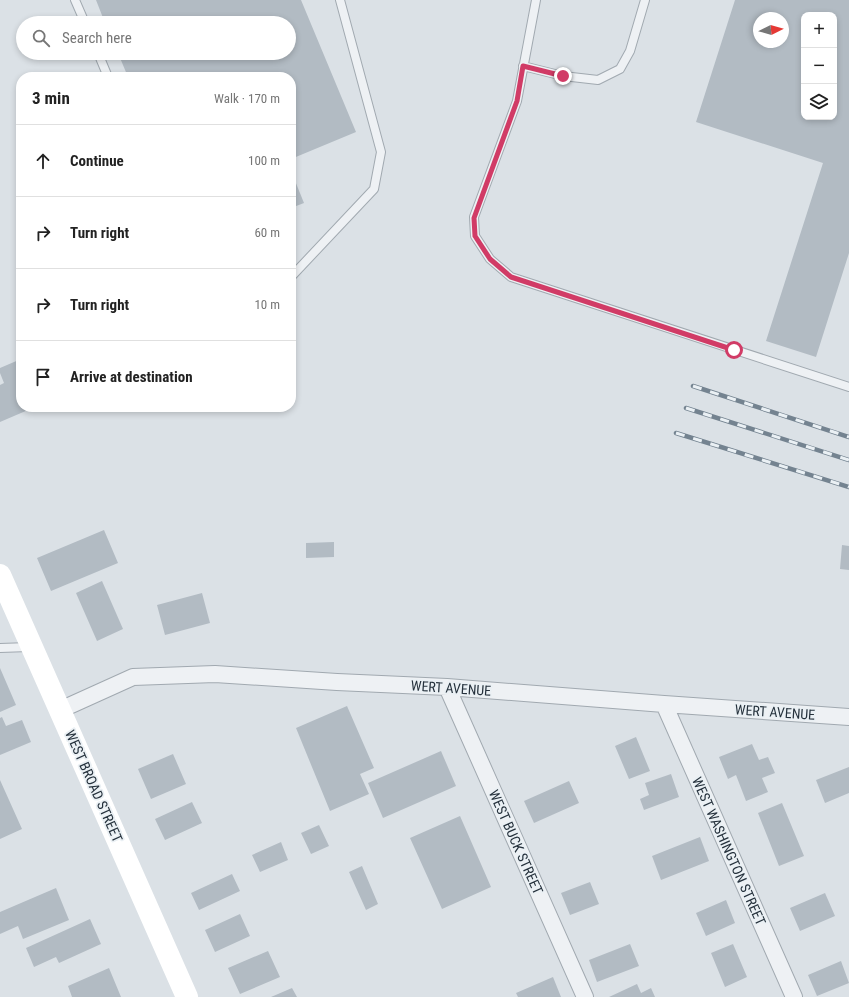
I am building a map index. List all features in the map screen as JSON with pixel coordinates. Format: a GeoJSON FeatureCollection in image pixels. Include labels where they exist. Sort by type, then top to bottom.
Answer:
{"type":"FeatureCollection","features":[{"type":"Feature","properties":{"kind":"main road","name":"WEST BROAD STREET"},"geometry":{"type":"LineString","coordinates":[[0,575],[5,600],[32,646],[187,997]]}},
{"type":"Feature","properties":{"kind":"street","name":"WERT AVENUE"},"geometry":{"type":"LineString","coordinates":[[60,710],[133,677],[215,674],[329,682],[447,687],[664,704],[849,716]]}},
{"type":"Feature","properties":{"kind":"street","name":"WEST BUCK STREET"},"geometry":{"type":"LineString","coordinates":[[447,687],[585,997]]}},
{"type":"Feature","properties":{"kind":"street","name":"WEST WASHINGTON STREET"},"geometry":{"type":"LineString","coordinates":[[664,704],[794,997]]}},
{"type":"Feature","properties":{"kind":"lane"},"geometry":{"type":"LineString","coordinates":[[75,0],[82,16]]}},
{"type":"Feature","properties":{"kind":"lane"},"geometry":{"type":"LineString","coordinates":[[296,272],[374,189],[381,152],[340,0]]}},
{"type":"Feature","properties":{"kind":"lane"},"geometry":{"type":"LineString","coordinates":[[536,0],[517,101],[474,218],[475,236],[490,259],[511,277],[849,387]]}},
{"type":"Feature","properties":{"kind":"lane"},"geometry":{"type":"LineString","coordinates":[[523,66],[563,76],[598,80],[620,70],[630,51],[645,0]]}},
{"type":"Feature","properties":{"kind":"lane"},"geometry":{"type":"LineString","coordinates":[[101,60],[106,72]]}},
{"type":"Feature","properties":{"kind":"lane"},"geometry":{"type":"LineString","coordinates":[[0,648],[32,646]]}},
{"type":"Feature","properties":{"kind":"building"},"geometry":{"type":"Polygon","coordinates":[[[96,0],[301,0],[356,132],[296,157],[296,72],[126,72],[121,60],[296,60],[296,16],[102,16],[96,0]]]}},
{"type":"Feature","properties":{"kind":"building"},"geometry":{"type":"Polygon","coordinates":[[[735,0],[849,0],[849,253],[816,357],[766,341],[823,163],[696,122],[735,0]]]}},
{"type":"Feature","properties":{"kind":"building"},"geometry":{"type":"Polygon","coordinates":[[[296,183],[304,203],[296,206],[296,183]]]}},
{"type":"Feature","properties":{"kind":"building"},"geometry":{"type":"Polygon","coordinates":[[[16,361],[16,412],[23,412],[0,422],[0,385],[4,383],[0,373],[0,368],[16,361]]]}},
{"type":"Feature","properties":{"kind":"building"},"geometry":{"type":"Polygon","coordinates":[[[104,530],[118,563],[51,591],[37,558],[104,530]]]}},
{"type":"Feature","properties":{"kind":"building"},"geometry":{"type":"Polygon","coordinates":[[[334,542],[334,557],[306,558],[306,543],[334,542]]]}},
{"type":"Feature","properties":{"kind":"building"},"geometry":{"type":"Polygon","coordinates":[[[842,545],[849,546],[849,570],[840,569],[842,545]]]}},
{"type":"Feature","properties":{"kind":"building"},"geometry":{"type":"Polygon","coordinates":[[[102,581],[123,629],[97,641],[76,593],[102,581]]]}},
{"type":"Feature","properties":{"kind":"building"},"geometry":{"type":"Polygon","coordinates":[[[202,593],[210,623],[165,635],[157,605],[202,593]]]}},
{"type":"Feature","properties":{"kind":"building"},"geometry":{"type":"Polygon","coordinates":[[[0,668],[16,705],[0,712],[0,668]]]}},
{"type":"Feature","properties":{"kind":"building"},"geometry":{"type":"Polygon","coordinates":[[[347,706],[374,768],[360,774],[369,794],[330,811],[296,728],[347,706]]]}},
{"type":"Feature","properties":{"kind":"building"},"geometry":{"type":"Polygon","coordinates":[[[2,717],[6,726],[22,720],[31,742],[0,755],[0,718],[2,717]]]}},
{"type":"Feature","properties":{"kind":"building"},"geometry":{"type":"Polygon","coordinates":[[[636,737],[650,771],[629,779],[615,746],[636,737]]]}},
{"type":"Feature","properties":{"kind":"building"},"geometry":{"type":"Polygon","coordinates":[[[752,744],[759,760],[768,757],[775,773],[762,778],[768,792],[746,801],[736,775],[728,779],[719,757],[752,744]]]}},
{"type":"Feature","properties":{"kind":"building"},"geometry":{"type":"Polygon","coordinates":[[[441,751],[456,786],[383,818],[368,783],[441,751]]]}},
{"type":"Feature","properties":{"kind":"building"},"geometry":{"type":"Polygon","coordinates":[[[173,754],[186,784],[151,799],[138,769],[173,754]]]}},
{"type":"Feature","properties":{"kind":"building"},"geometry":{"type":"Polygon","coordinates":[[[849,767],[849,793],[825,803],[816,780],[849,767]]]}},
{"type":"Feature","properties":{"kind":"building"},"geometry":{"type":"Polygon","coordinates":[[[671,774],[679,797],[644,810],[640,799],[649,795],[645,783],[671,774]]]}},
{"type":"Feature","properties":{"kind":"building"},"geometry":{"type":"Polygon","coordinates":[[[0,780],[22,829],[0,839],[0,780]]]}},
{"type":"Feature","properties":{"kind":"building"},"geometry":{"type":"Polygon","coordinates":[[[569,781],[579,803],[534,823],[524,801],[569,781]]]}},
{"type":"Feature","properties":{"kind":"building"},"geometry":{"type":"Polygon","coordinates":[[[192,802],[202,823],[165,840],[155,819],[192,802]]]}},
{"type":"Feature","properties":{"kind":"building"},"geometry":{"type":"Polygon","coordinates":[[[782,803],[804,856],[779,866],[758,813],[782,803]]]}},
{"type":"Feature","properties":{"kind":"building"},"geometry":{"type":"Polygon","coordinates":[[[460,816],[491,887],[442,909],[410,838],[460,816]]]}},
{"type":"Feature","properties":{"kind":"building"},"geometry":{"type":"Polygon","coordinates":[[[319,825],[329,846],[311,854],[301,833],[319,825]]]}},
{"type":"Feature","properties":{"kind":"building"},"geometry":{"type":"Polygon","coordinates":[[[700,837],[709,861],[661,880],[652,856],[700,837]]]}},
{"type":"Feature","properties":{"kind":"building"},"geometry":{"type":"Polygon","coordinates":[[[281,842],[288,860],[260,872],[252,855],[281,842]]]}},
{"type":"Feature","properties":{"kind":"building"},"geometry":{"type":"Polygon","coordinates":[[[362,866],[378,904],[366,910],[349,872],[362,866]]]}},
{"type":"Feature","properties":{"kind":"building"},"geometry":{"type":"Polygon","coordinates":[[[232,874],[240,891],[199,910],[191,893],[232,874]]]}},
{"type":"Feature","properties":{"kind":"building"},"geometry":{"type":"Polygon","coordinates":[[[590,882],[599,904],[570,915],[561,893],[590,882]]]}},
{"type":"Feature","properties":{"kind":"building"},"geometry":{"type":"Polygon","coordinates":[[[56,888],[69,920],[23,939],[18,926],[0,934],[0,912],[56,888]]]}},
{"type":"Feature","properties":{"kind":"building"},"geometry":{"type":"Polygon","coordinates":[[[825,893],[835,916],[800,931],[790,908],[825,893]]]}},
{"type":"Feature","properties":{"kind":"building"},"geometry":{"type":"Polygon","coordinates":[[[726,900],[735,923],[706,936],[696,913],[726,900]]]}},
{"type":"Feature","properties":{"kind":"building"},"geometry":{"type":"Polygon","coordinates":[[[240,914],[250,936],[215,952],[205,930],[240,914]]]}},
{"type":"Feature","properties":{"kind":"building"},"geometry":{"type":"Polygon","coordinates":[[[90,919],[101,944],[59,963],[56,957],[34,967],[26,948],[90,919]]]}},
{"type":"Feature","properties":{"kind":"building"},"geometry":{"type":"Polygon","coordinates":[[[630,944],[639,966],[597,982],[589,960],[630,944]]]}},
{"type":"Feature","properties":{"kind":"building"},"geometry":{"type":"Polygon","coordinates":[[[733,944],[747,977],[725,987],[711,953],[733,944]]]}},
{"type":"Feature","properties":{"kind":"building"},"geometry":{"type":"Polygon","coordinates":[[[268,951],[280,977],[240,994],[228,968],[268,951]]]}},
{"type":"Feature","properties":{"kind":"building"},"geometry":{"type":"Polygon","coordinates":[[[841,961],[849,983],[817,996],[808,975],[841,961]]]}},
{"type":"Feature","properties":{"kind":"building"},"geometry":{"type":"Polygon","coordinates":[[[109,968],[121,997],[72,997],[68,986],[109,968]]]}},
{"type":"Feature","properties":{"kind":"building"},"geometry":{"type":"Polygon","coordinates":[[[553,977],[561,997],[518,997],[516,993],[553,977]]]}},
{"type":"Feature","properties":{"kind":"building"},"geometry":{"type":"Polygon","coordinates":[[[637,984],[641,993],[651,988],[655,997],[609,997],[637,984]]]}},
{"type":"Feature","properties":{"kind":"building"},"geometry":{"type":"Polygon","coordinates":[[[292,988],[297,997],[271,997],[292,988]]]}},
{"type":"Feature","properties":{"kind":"railway"},"geometry":{"type":"LineString","coordinates":[[693,386],[849,437]]}},
{"type":"Feature","properties":{"kind":"railway"},"geometry":{"type":"LineString","coordinates":[[686,408],[849,460]]}},
{"type":"Feature","properties":{"kind":"railway"},"geometry":{"type":"LineString","coordinates":[[676,433],[849,487]]}},
{"type":"Feature","properties":{"kind":"route"},"geometry":{"type":"LineString","coordinates":[[563,76],[523,66],[517,101],[474,218],[475,236],[490,259],[511,277],[734,350]]}}]}
